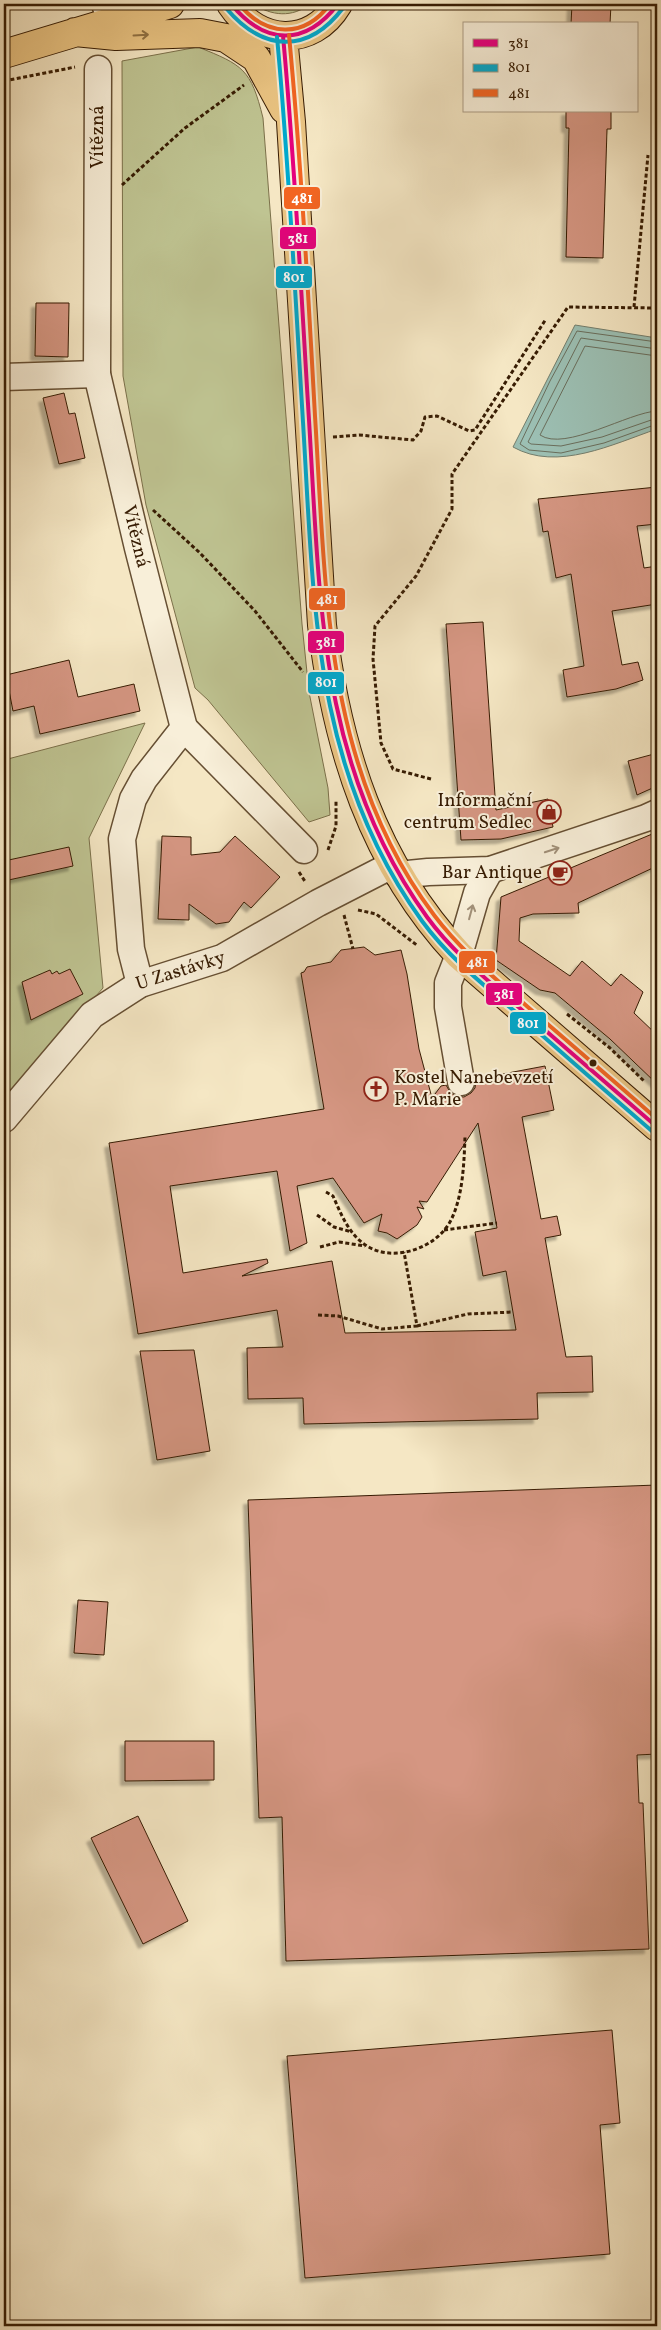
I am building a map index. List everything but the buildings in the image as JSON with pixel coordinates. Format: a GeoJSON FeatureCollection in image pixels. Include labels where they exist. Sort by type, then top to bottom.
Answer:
{"type":"FeatureCollection","features":[{"type":"Feature","properties":{"kind":"main road"},"geometry":{"type":"LineString","coordinates":[[4,54],[75,32],[108,13],[170,4]]}},
{"type":"Feature","properties":{"kind":"main road"},"geometry":{"type":"LineString","coordinates":[[231,4],[238,15],[251,26],[266,33],[283,36],[301,34],[318,26],[332,14],[338,4]]}},
{"type":"Feature","properties":{"kind":"main road"},"geometry":{"type":"LineString","coordinates":[[75,32],[116,36],[200,33],[226,38],[256,58],[291,122]]}},
{"type":"Feature","properties":{"kind":"main road"},"geometry":{"type":"LineString","coordinates":[[283,36],[291,122],[319,586],[331,692],[346,748],[369,814],[395,870],[454,965],[657,1127]]}},
{"type":"Feature","properties":{"kind":"street","name":"Vítězná"},"geometry":{"type":"LineString","coordinates":[[91,67],[97,374],[138,548],[184,728]]}},
{"type":"Feature","properties":{"kind":"street"},"geometry":{"type":"LineString","coordinates":[[4,377],[97,374]]}},
{"type":"Feature","properties":{"kind":"street"},"geometry":{"type":"LineString","coordinates":[[140,984],[130,949],[122,839],[133,799],[144,779],[184,728],[315,851]]}},
{"type":"Feature","properties":{"kind":"street"},"geometry":{"type":"LineString","coordinates":[[395,870],[428,872],[490,870],[657,813]]}},
{"type":"Feature","properties":{"kind":"street","name":"U Zastávky"},"geometry":{"type":"LineString","coordinates":[[4,1119],[92,1015],[140,984],[222,958],[318,903],[395,870]]}},
{"type":"Feature","properties":{"kind":"street"},"geometry":{"type":"LineString","coordinates":[[461,1082],[447,994],[454,965],[477,893],[490,870]]}},
{"type":"Feature","properties":{"kind":"path"},"geometry":{"type":"LineString","coordinates":[[4,81],[91,67]]}},
{"type":"Feature","properties":{"kind":"path"},"geometry":{"type":"LineString","coordinates":[[120,188],[185,128],[248,83]]}},
{"type":"Feature","properties":{"kind":"path"},"geometry":{"type":"LineString","coordinates":[[634,308],[648,155]]}},
{"type":"Feature","properties":{"kind":"path"},"geometry":{"type":"LineString","coordinates":[[431,779],[393,769],[381,744],[373,659],[376,626],[416,576],[452,509],[452,474],[568,307],[657,308]]}},
{"type":"Feature","properties":{"kind":"path"},"geometry":{"type":"LineString","coordinates":[[330,438],[359,435],[413,440],[421,431],[425,417],[437,416],[469,431],[474,430],[546,319]]}},
{"type":"Feature","properties":{"kind":"path"},"geometry":{"type":"LineString","coordinates":[[149,506],[200,554],[255,611],[307,676]]}},
{"type":"Feature","properties":{"kind":"path"},"geometry":{"type":"LineString","coordinates":[[315,851],[336,826],[336,797]]}},
{"type":"Feature","properties":{"kind":"path"},"geometry":{"type":"LineString","coordinates":[[306,883],[312,876]]}},
{"type":"Feature","properties":{"kind":"path"},"geometry":{"type":"LineString","coordinates":[[337,918],[360,910],[376,914],[454,965]]}},
{"type":"Feature","properties":{"kind":"path"},"geometry":{"type":"LineString","coordinates":[[344,914],[353,949]]}},
{"type":"Feature","properties":{"kind":"path"},"geometry":{"type":"LineString","coordinates":[[567,1014],[610,1048],[650,1087]]}},
{"type":"Feature","properties":{"kind":"path"},"geometry":{"type":"LineString","coordinates":[[320,1247],[339,1242],[367,1246],[382,1252],[404,1252],[421,1247],[443,1230],[450,1222],[456,1208],[464,1163],[465,1137]]}},
{"type":"Feature","properties":{"kind":"path"},"geometry":{"type":"LineString","coordinates":[[326,1192],[333,1196],[341,1216],[352,1232],[367,1246]]}},
{"type":"Feature","properties":{"kind":"path"},"geometry":{"type":"LineString","coordinates":[[317,1215],[334,1227],[352,1232]]}},
{"type":"Feature","properties":{"kind":"path"},"geometry":{"type":"LineString","coordinates":[[443,1230],[497,1223]]}},
{"type":"Feature","properties":{"kind":"path"},"geometry":{"type":"LineString","coordinates":[[404,1252],[417,1326]]}},
{"type":"Feature","properties":{"kind":"path"},"geometry":{"type":"LineString","coordinates":[[318,1316],[338,1316],[382,1329],[417,1326],[468,1314],[513,1312]]}},
{"type":"Feature","properties":{"kind":"green space"},"geometry":{"type":"Polygon","coordinates":[[[253,4],[310,4],[296,12],[282,14],[267,11],[253,4]]]}},
{"type":"Feature","properties":{"kind":"green space"},"geometry":{"type":"Polygon","coordinates":[[[198,47],[235,64],[243,71],[254,89],[263,118],[302,624],[309,692],[328,788],[330,815],[309,822],[208,700],[195,688],[146,505],[123,376],[122,61],[198,47]]]}},
{"type":"Feature","properties":{"kind":"green space"},"geometry":{"type":"Polygon","coordinates":[[[145,723],[89,838],[103,988],[4,1101],[4,760],[145,723]]]}},
{"type":"Feature","properties":{"kind":"water"},"geometry":{"type":"Polygon","coordinates":[[[575,325],[657,338],[657,429],[604,448],[566,456],[548,457],[530,454],[513,447],[575,325]]]}},
{"type":"Feature","properties":{"kind":"transit line","name":"381"},"geometry":{"type":"LineString","coordinates":[[231,4],[244,18],[257,27],[285,36],[299,34],[312,28],[338,4]]}},
{"type":"Feature","properties":{"kind":"transit line","name":"481"},"geometry":{"type":"LineString","coordinates":[[239,4],[261,23],[285,30],[309,23],[330,4]]}},
{"type":"Feature","properties":{"kind":"transit line","name":"801"},"geometry":{"type":"LineString","coordinates":[[226,8],[240,23],[255,33],[285,42],[300,40],[315,34],[343,8]]}},
{"type":"Feature","properties":{"kind":"transit line","name":"481"},"geometry":{"type":"LineString","coordinates":[[289,35],[301,178],[328,612],[337,676],[351,739],[371,800],[398,859],[444,928],[491,975],[657,1119]]}},
{"type":"Feature","properties":{"kind":"transit line","name":"381"},"geometry":{"type":"LineString","coordinates":[[283,36],[322,616],[331,679],[345,740],[364,801],[391,860],[437,930],[485,978],[657,1127]]}},
{"type":"Feature","properties":{"kind":"transit line","name":"801"},"geometry":{"type":"LineString","coordinates":[[277,37],[316,618],[325,682],[339,744],[359,804],[386,863],[422,921],[444,947],[480,982],[653,1132]]}},
{"type":"Feature","properties":{"kind":"place","name":"Informační centrum Sedlec"},"geometry":{"type":"Point","coordinates":[549,812]}},
{"type":"Feature","properties":{"kind":"place","name":"Bar Antique"},"geometry":{"type":"Point","coordinates":[560,873]}},
{"type":"Feature","properties":{"kind":"place","name":"Kostel Nanebevzetí P. Marie"},"geometry":{"type":"Point","coordinates":[376,1089]}}]}
